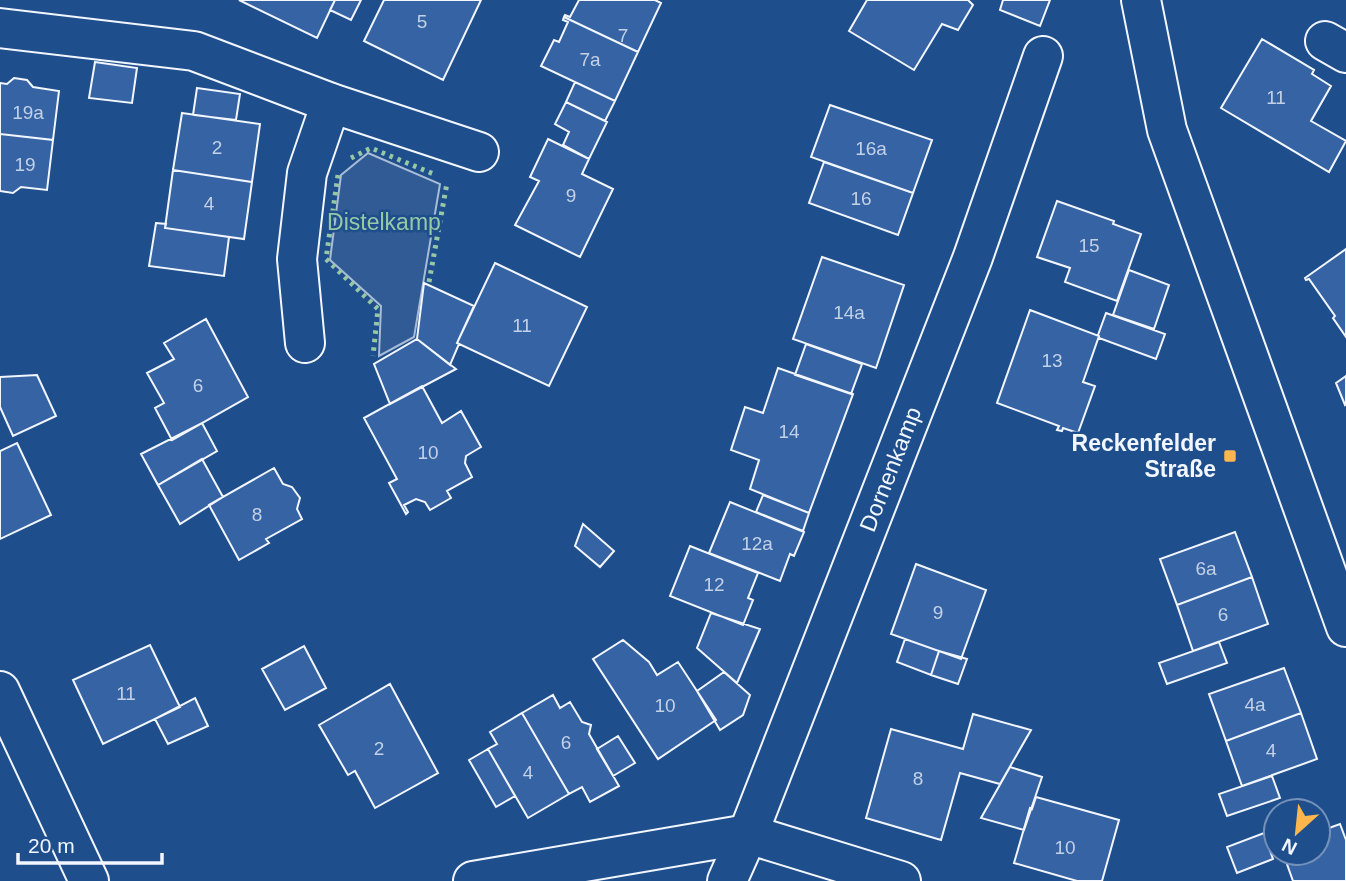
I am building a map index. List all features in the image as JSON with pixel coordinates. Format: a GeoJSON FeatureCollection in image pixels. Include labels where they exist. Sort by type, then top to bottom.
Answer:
{"type":"FeatureCollection","features":[{"type":"Feature","properties":{"kind":"street"},"geometry":{"type":"LineString","coordinates":[[1141,0],[1167,130],[1346,627]]}},
{"type":"Feature","properties":{"kind":"street"},"geometry":{"type":"LineString","coordinates":[[0,28],[194,51],[331,103],[479,152]]}},
{"type":"Feature","properties":{"kind":"street","name":"Dornenkamp"},"geometry":{"type":"LineString","coordinates":[[727,881],[748,834],[968,270],[1043,56]]}},
{"type":"Feature","properties":{"kind":"street"},"geometry":{"type":"LineString","coordinates":[[305,343],[297,259],[307,173],[331,103]]}},
{"type":"Feature","properties":{"kind":"street"},"geometry":{"type":"LineString","coordinates":[[0,691],[89,881]]}},
{"type":"Feature","properties":{"kind":"street"},"geometry":{"type":"LineString","coordinates":[[473,881],[748,834],[901,881]]}},
{"type":"Feature","properties":{"kind":"green space","name":"Distelkamp"},"geometry":{"type":"Polygon","coordinates":[[[368,153],[440,184],[414,337],[379,356],[381,306],[330,260],[341,175],[368,153]]]}},
{"type":"Feature","properties":{"kind":"building"},"geometry":{"type":"Polygon","coordinates":[[[239,0],[335,0],[317,38],[239,0]]]}},
{"type":"Feature","properties":{"kind":"building"},"geometry":{"type":"Polygon","coordinates":[[[335,0],[361,0],[351,20],[330,10],[335,0]]]}},
{"type":"Feature","properties":{"kind":"building"},"geometry":{"type":"Polygon","coordinates":[[[384,0],[481,0],[443,80],[364,41],[384,0]]]}},
{"type":"Feature","properties":{"kind":"building"},"geometry":{"type":"Polygon","coordinates":[[[579,0],[655,0],[661,3],[638,52],[564,17],[570,17],[579,0]]]}},
{"type":"Feature","properties":{"kind":"building"},"geometry":{"type":"Polygon","coordinates":[[[867,0],[968,0],[973,5],[958,30],[942,24],[914,70],[849,31],[867,0]]]}},
{"type":"Feature","properties":{"kind":"building"},"geometry":{"type":"Polygon","coordinates":[[[1003,0],[1050,0],[1040,26],[1000,10],[1003,0]]]}},
{"type":"Feature","properties":{"kind":"building"},"geometry":{"type":"Polygon","coordinates":[[[564,17],[638,52],[615,101],[541,66],[554,40],[559,42],[568,22],[563,20],[564,17]]]}},
{"type":"Feature","properties":{"kind":"building"},"geometry":{"type":"Polygon","coordinates":[[[1262,39],[1314,70],[1312,74],[1331,86],[1311,121],[1346,141],[1329,172],[1221,108],[1262,39]]]}},
{"type":"Feature","properties":{"kind":"building"},"geometry":{"type":"Polygon","coordinates":[[[95,62],[137,68],[132,103],[89,98],[95,62]]]}},
{"type":"Feature","properties":{"kind":"building"},"geometry":{"type":"Polygon","coordinates":[[[14,78],[27,80],[33,87],[59,91],[53,140],[0,134],[0,83],[7,84],[14,78]]]}},
{"type":"Feature","properties":{"kind":"building"},"geometry":{"type":"Polygon","coordinates":[[[575,82],[615,101],[605,121],[566,102],[575,82]]]}},
{"type":"Feature","properties":{"kind":"building"},"geometry":{"type":"Polygon","coordinates":[[[197,88],[240,94],[236,120],[193,115],[197,88]]]}},
{"type":"Feature","properties":{"kind":"building"},"geometry":{"type":"Polygon","coordinates":[[[566,102],[607,122],[589,159],[563,145],[569,132],[555,124],[566,102]]]}},
{"type":"Feature","properties":{"kind":"building"},"geometry":{"type":"Polygon","coordinates":[[[830,105],[932,140],[913,193],[811,157],[830,105]]]}},
{"type":"Feature","properties":{"kind":"building"},"geometry":{"type":"Polygon","coordinates":[[[182,113],[260,124],[252,182],[173,170],[182,113]]]}},
{"type":"Feature","properties":{"kind":"building"},"geometry":{"type":"Polygon","coordinates":[[[0,134],[53,140],[47,190],[21,187],[13,193],[0,191],[0,134]]]}},
{"type":"Feature","properties":{"kind":"building"},"geometry":{"type":"Polygon","coordinates":[[[548,139],[589,159],[582,174],[613,189],[580,257],[515,225],[539,181],[530,177],[548,139]]]}},
{"type":"Feature","properties":{"kind":"building"},"geometry":{"type":"Polygon","coordinates":[[[824,162],[913,193],[898,235],[809,203],[824,162]]]}},
{"type":"Feature","properties":{"kind":"building"},"geometry":{"type":"Polygon","coordinates":[[[173,170],[252,182],[244,239],[165,228],[173,170]]]}},
{"type":"Feature","properties":{"kind":"building"},"geometry":{"type":"Polygon","coordinates":[[[1057,201],[1114,221],[1113,224],[1141,234],[1117,301],[1065,282],[1070,268],[1037,257],[1057,201]]]}},
{"type":"Feature","properties":{"kind":"building"},"geometry":{"type":"Polygon","coordinates":[[[156,223],[166,224],[165,228],[229,237],[224,276],[149,266],[156,223]]]}},
{"type":"Feature","properties":{"kind":"building"},"geometry":{"type":"Polygon","coordinates":[[[1346,249],[1346,337],[1333,318],[1335,316],[1309,279],[1305,278],[1346,249]]]}},
{"type":"Feature","properties":{"kind":"building"},"geometry":{"type":"Polygon","coordinates":[[[822,257],[904,285],[876,368],[793,339],[822,257]]]}},
{"type":"Feature","properties":{"kind":"building"},"geometry":{"type":"Polygon","coordinates":[[[495,263],[587,307],[549,386],[457,343],[495,263]]]}},
{"type":"Feature","properties":{"kind":"building"},"geometry":{"type":"Polygon","coordinates":[[[1129,270],[1169,285],[1154,329],[1113,315],[1129,270]]]}},
{"type":"Feature","properties":{"kind":"building"},"geometry":{"type":"Polygon","coordinates":[[[424,283],[474,306],[450,365],[417,339],[424,283]]]}},
{"type":"Feature","properties":{"kind":"building"},"geometry":{"type":"Polygon","coordinates":[[[1030,310],[1099,336],[1083,382],[1095,386],[1078,433],[1063,428],[1062,431],[1057,430],[1059,426],[997,403],[1030,310]]]}},
{"type":"Feature","properties":{"kind":"building"},"geometry":{"type":"Polygon","coordinates":[[[1106,313],[1165,334],[1156,359],[1099,338],[1106,313]]]}},
{"type":"Feature","properties":{"kind":"building"},"geometry":{"type":"Polygon","coordinates":[[[206,319],[248,397],[172,440],[155,408],[164,403],[147,373],[174,359],[164,343],[206,319]]]}},
{"type":"Feature","properties":{"kind":"building"},"geometry":{"type":"Polygon","coordinates":[[[417,339],[456,369],[390,404],[374,364],[417,339]]]}},
{"type":"Feature","properties":{"kind":"building"},"geometry":{"type":"Polygon","coordinates":[[[806,344],[862,364],[851,394],[795,375],[806,344]]]}},
{"type":"Feature","properties":{"kind":"building"},"geometry":{"type":"Polygon","coordinates":[[[778,368],[853,394],[809,513],[750,489],[759,460],[731,450],[745,407],[763,413],[778,368]]]}},
{"type":"Feature","properties":{"kind":"building"},"geometry":{"type":"Polygon","coordinates":[[[37,375],[56,416],[13,436],[0,407],[0,377],[37,375]]]}},
{"type":"Feature","properties":{"kind":"building"},"geometry":{"type":"Polygon","coordinates":[[[1346,376],[1346,404],[1345,405],[1336,383],[1346,376]]]}},
{"type":"Feature","properties":{"kind":"building"},"geometry":{"type":"Polygon","coordinates":[[[422,386],[442,423],[461,411],[481,447],[466,456],[465,463],[472,477],[447,491],[451,498],[430,510],[425,502],[416,499],[404,505],[408,512],[406,514],[389,483],[397,479],[364,418],[422,386]]]}},
{"type":"Feature","properties":{"kind":"building"},"geometry":{"type":"Polygon","coordinates":[[[202,423],[217,451],[158,485],[141,454],[202,423]]]}},
{"type":"Feature","properties":{"kind":"building"},"geometry":{"type":"Polygon","coordinates":[[[17,443],[51,515],[0,539],[0,451],[17,443]]]}},
{"type":"Feature","properties":{"kind":"building"},"geometry":{"type":"Polygon","coordinates":[[[202,459],[223,497],[180,524],[158,485],[202,459]]]}},
{"type":"Feature","properties":{"kind":"building"},"geometry":{"type":"Polygon","coordinates":[[[274,468],[283,484],[292,487],[300,498],[297,509],[302,519],[266,539],[269,543],[239,560],[209,505],[274,468]]]}},
{"type":"Feature","properties":{"kind":"building"},"geometry":{"type":"Polygon","coordinates":[[[763,495],[809,513],[803,531],[756,512],[763,495]]]}},
{"type":"Feature","properties":{"kind":"building"},"geometry":{"type":"Polygon","coordinates":[[[730,502],[804,532],[794,556],[790,554],[780,581],[709,553],[730,502]]]}},
{"type":"Feature","properties":{"kind":"building"},"geometry":{"type":"Polygon","coordinates":[[[583,524],[614,551],[600,567],[575,546],[583,524]]]}},
{"type":"Feature","properties":{"kind":"building"},"geometry":{"type":"Polygon","coordinates":[[[1235,532],[1252,577],[1177,605],[1160,559],[1235,532]]]}},
{"type":"Feature","properties":{"kind":"building"},"geometry":{"type":"Polygon","coordinates":[[[690,546],[758,573],[748,598],[753,600],[743,625],[670,596],[690,546]]]}},
{"type":"Feature","properties":{"kind":"building"},"geometry":{"type":"Polygon","coordinates":[[[916,564],[986,590],[961,659],[891,634],[916,564]]]}},
{"type":"Feature","properties":{"kind":"building"},"geometry":{"type":"Polygon","coordinates":[[[1252,577],[1268,624],[1193,651],[1177,605],[1252,577]]]}},
{"type":"Feature","properties":{"kind":"building"},"geometry":{"type":"Polygon","coordinates":[[[711,613],[760,629],[737,683],[697,648],[711,613]]]}},
{"type":"Feature","properties":{"kind":"building"},"geometry":{"type":"Polygon","coordinates":[[[905,639],[939,651],[931,675],[897,662],[905,639]]]}},
{"type":"Feature","properties":{"kind":"building"},"geometry":{"type":"Polygon","coordinates":[[[623,640],[649,662],[657,675],[678,662],[716,720],[658,759],[593,659],[623,640]]]}},
{"type":"Feature","properties":{"kind":"building"},"geometry":{"type":"Polygon","coordinates":[[[1219,642],[1227,663],[1167,684],[1159,663],[1219,642]]]}},
{"type":"Feature","properties":{"kind":"building"},"geometry":{"type":"Polygon","coordinates":[[[150,645],[180,707],[103,744],[73,680],[150,645]]]}},
{"type":"Feature","properties":{"kind":"building"},"geometry":{"type":"Polygon","coordinates":[[[304,646],[326,688],[285,710],[262,669],[304,646]]]}},
{"type":"Feature","properties":{"kind":"building"},"geometry":{"type":"Polygon","coordinates":[[[939,651],[967,659],[958,684],[931,675],[939,651]]]}},
{"type":"Feature","properties":{"kind":"building"},"geometry":{"type":"Polygon","coordinates":[[[1284,668],[1301,713],[1226,741],[1209,694],[1284,668]]]}},
{"type":"Feature","properties":{"kind":"building"},"geometry":{"type":"Polygon","coordinates":[[[724,672],[750,695],[743,715],[720,730],[697,691],[724,672]]]}},
{"type":"Feature","properties":{"kind":"building"},"geometry":{"type":"Polygon","coordinates":[[[390,684],[438,773],[375,808],[355,771],[348,775],[319,725],[390,684]]]}},
{"type":"Feature","properties":{"kind":"building"},"geometry":{"type":"Polygon","coordinates":[[[553,695],[560,708],[570,702],[582,722],[591,725],[589,734],[619,786],[590,802],[582,787],[569,794],[522,713],[553,695]]]}},
{"type":"Feature","properties":{"kind":"building"},"geometry":{"type":"Polygon","coordinates":[[[195,698],[208,726],[168,744],[155,719],[195,698]]]}},
{"type":"Feature","properties":{"kind":"building"},"geometry":{"type":"Polygon","coordinates":[[[522,713],[569,794],[528,818],[488,749],[497,744],[490,732],[522,713]]]}},
{"type":"Feature","properties":{"kind":"building"},"geometry":{"type":"Polygon","coordinates":[[[1301,713],[1317,759],[1242,786],[1226,741],[1301,713]]]}},
{"type":"Feature","properties":{"kind":"building"},"geometry":{"type":"Polygon","coordinates":[[[973,714],[1031,730],[1000,784],[960,773],[941,840],[866,818],[891,729],[963,749],[973,714]]]}},
{"type":"Feature","properties":{"kind":"building"},"geometry":{"type":"Polygon","coordinates":[[[618,736],[635,763],[613,776],[597,749],[618,736]]]}},
{"type":"Feature","properties":{"kind":"building"},"geometry":{"type":"Polygon","coordinates":[[[488,749],[515,796],[496,807],[469,760],[488,749]]]}},
{"type":"Feature","properties":{"kind":"building"},"geometry":{"type":"Polygon","coordinates":[[[1010,767],[1042,777],[1024,830],[981,818],[1010,767]]]}},
{"type":"Feature","properties":{"kind":"building"},"geometry":{"type":"Polygon","coordinates":[[[1272,776],[1280,797],[1262,797],[1262,804],[1227,816],[1219,794],[1272,776]]]}},
{"type":"Feature","properties":{"kind":"building"},"geometry":{"type":"Polygon","coordinates":[[[1036,797],[1119,820],[1102,881],[1077,881],[1014,863],[1030,808],[1032,809],[1036,797]]]}},
{"type":"Feature","properties":{"kind":"building"},"geometry":{"type":"Polygon","coordinates":[[[1340,824],[1346,840],[1346,881],[1293,881],[1288,867],[1332,867],[1332,827],[1340,824]]]}},
{"type":"Feature","properties":{"kind":"building"},"geometry":{"type":"Polygon","coordinates":[[[1262,834],[1262,863],[1237,873],[1227,847],[1262,834]]]}},
{"type":"Feature","properties":{"kind":"hedge"},"geometry":{"type":"LineString","coordinates":[[351,158],[371,148],[436,175]]}},
{"type":"Feature","properties":{"kind":"hedge"},"geometry":{"type":"LineString","coordinates":[[338,175],[326,259],[378,309],[373,356]]}},
{"type":"Feature","properties":{"kind":"hedge"},"geometry":{"type":"LineString","coordinates":[[429,282],[447,183]]}},
{"type":"Feature","properties":{"kind":"place","name":"Reckenfelder Straße"},"geometry":{"type":"Point","coordinates":[1230,456]}}]}
